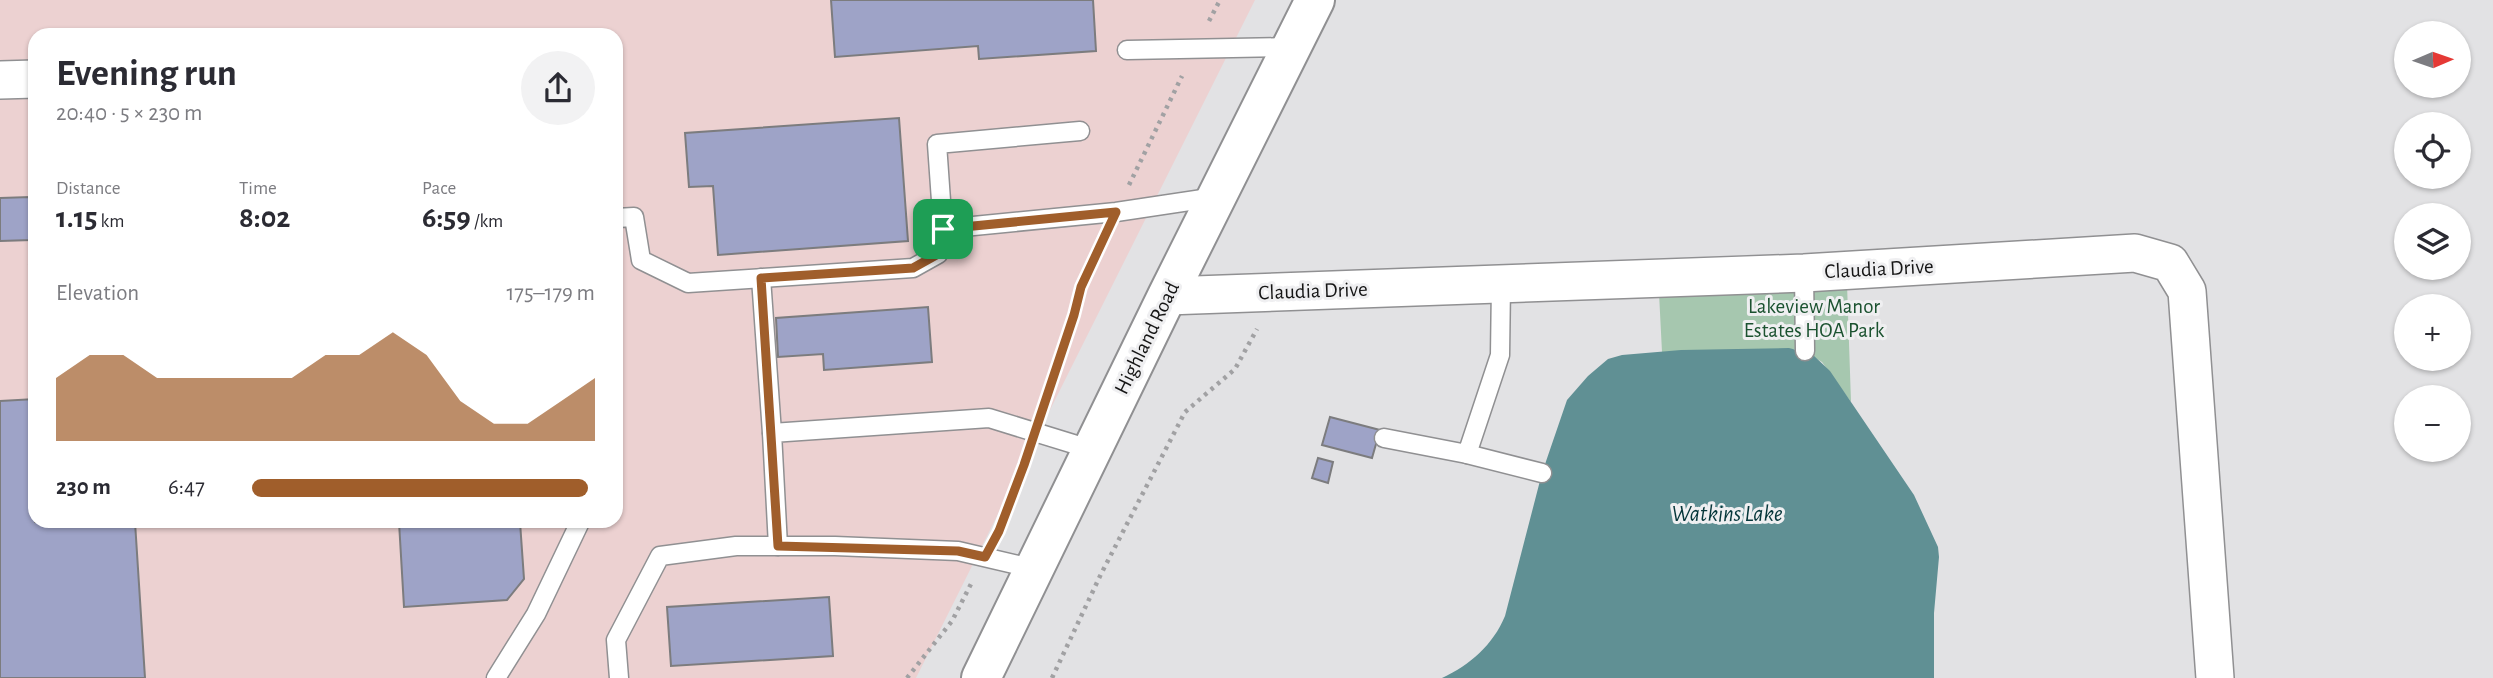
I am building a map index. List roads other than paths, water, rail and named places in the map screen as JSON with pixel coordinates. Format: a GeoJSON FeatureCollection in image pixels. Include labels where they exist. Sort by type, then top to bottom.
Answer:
{"type":"FeatureCollection","features":[{"type":"Feature","properties":{"kind":"highway","name":"Highland Road"},"geometry":{"type":"LineString","coordinates":[[981,678],[1315,0]]}},
{"type":"Feature","properties":{"kind":"street"},"geometry":{"type":"LineString","coordinates":[[0,80],[28,79]]}},
{"type":"Feature","properties":{"kind":"street","name":"Claudia Drive"},"geometry":{"type":"LineString","coordinates":[[1167,296],[1804,274],[2135,253],[2170,263],[2187,291],[2215,678]]}},
{"type":"Feature","properties":{"kind":"lane"},"geometry":{"type":"LineString","coordinates":[[1127,50],[1292,47]]}},
{"type":"Feature","properties":{"kind":"lane"},"geometry":{"type":"LineString","coordinates":[[623,218],[634,217],[641,260],[688,283],[913,268],[938,254],[943,229],[937,144],[1080,131]]}},
{"type":"Feature","properties":{"kind":"lane"},"geometry":{"type":"LineString","coordinates":[[943,229],[1116,212],[1216,197]]}},
{"type":"Feature","properties":{"kind":"lane"},"geometry":{"type":"LineString","coordinates":[[1804,274],[1805,351]]}},
{"type":"Feature","properties":{"kind":"lane"},"geometry":{"type":"LineString","coordinates":[[761,278],[778,546]]}},
{"type":"Feature","properties":{"kind":"lane"},"geometry":{"type":"LineString","coordinates":[[1467,454],[1500,355],[1501,285]]}},
{"type":"Feature","properties":{"kind":"lane"},"geometry":{"type":"LineString","coordinates":[[772,433],[989,418],[1093,450]]}},
{"type":"Feature","properties":{"kind":"lane"},"geometry":{"type":"LineString","coordinates":[[1384,438],[1542,472]]}},
{"type":"Feature","properties":{"kind":"lane"},"geometry":{"type":"LineString","coordinates":[[496,678],[537,614],[577,528]]}},
{"type":"Feature","properties":{"kind":"lane"},"geometry":{"type":"LineString","coordinates":[[619,678],[616,640],[660,556],[736,546],[958,551],[1035,569]]}},
{"type":"Feature","properties":{"kind":"water","name":"Watkins Lake"},"geometry":{"type":"Polygon","coordinates":[[[1789,348],[1812,354],[1830,371],[1914,495],[1938,547],[1934,678],[1442,678],[1480,653],[1505,616],[1542,473],[1567,400],[1588,376],[1608,359],[1622,355],[1681,350],[1789,348]]]}},
{"type":"Feature","properties":{"kind":"park label","name":"Lakeview Manor Estates HOA Park"},"geometry":{"type":"Point","coordinates":[1814,318]}}]}
